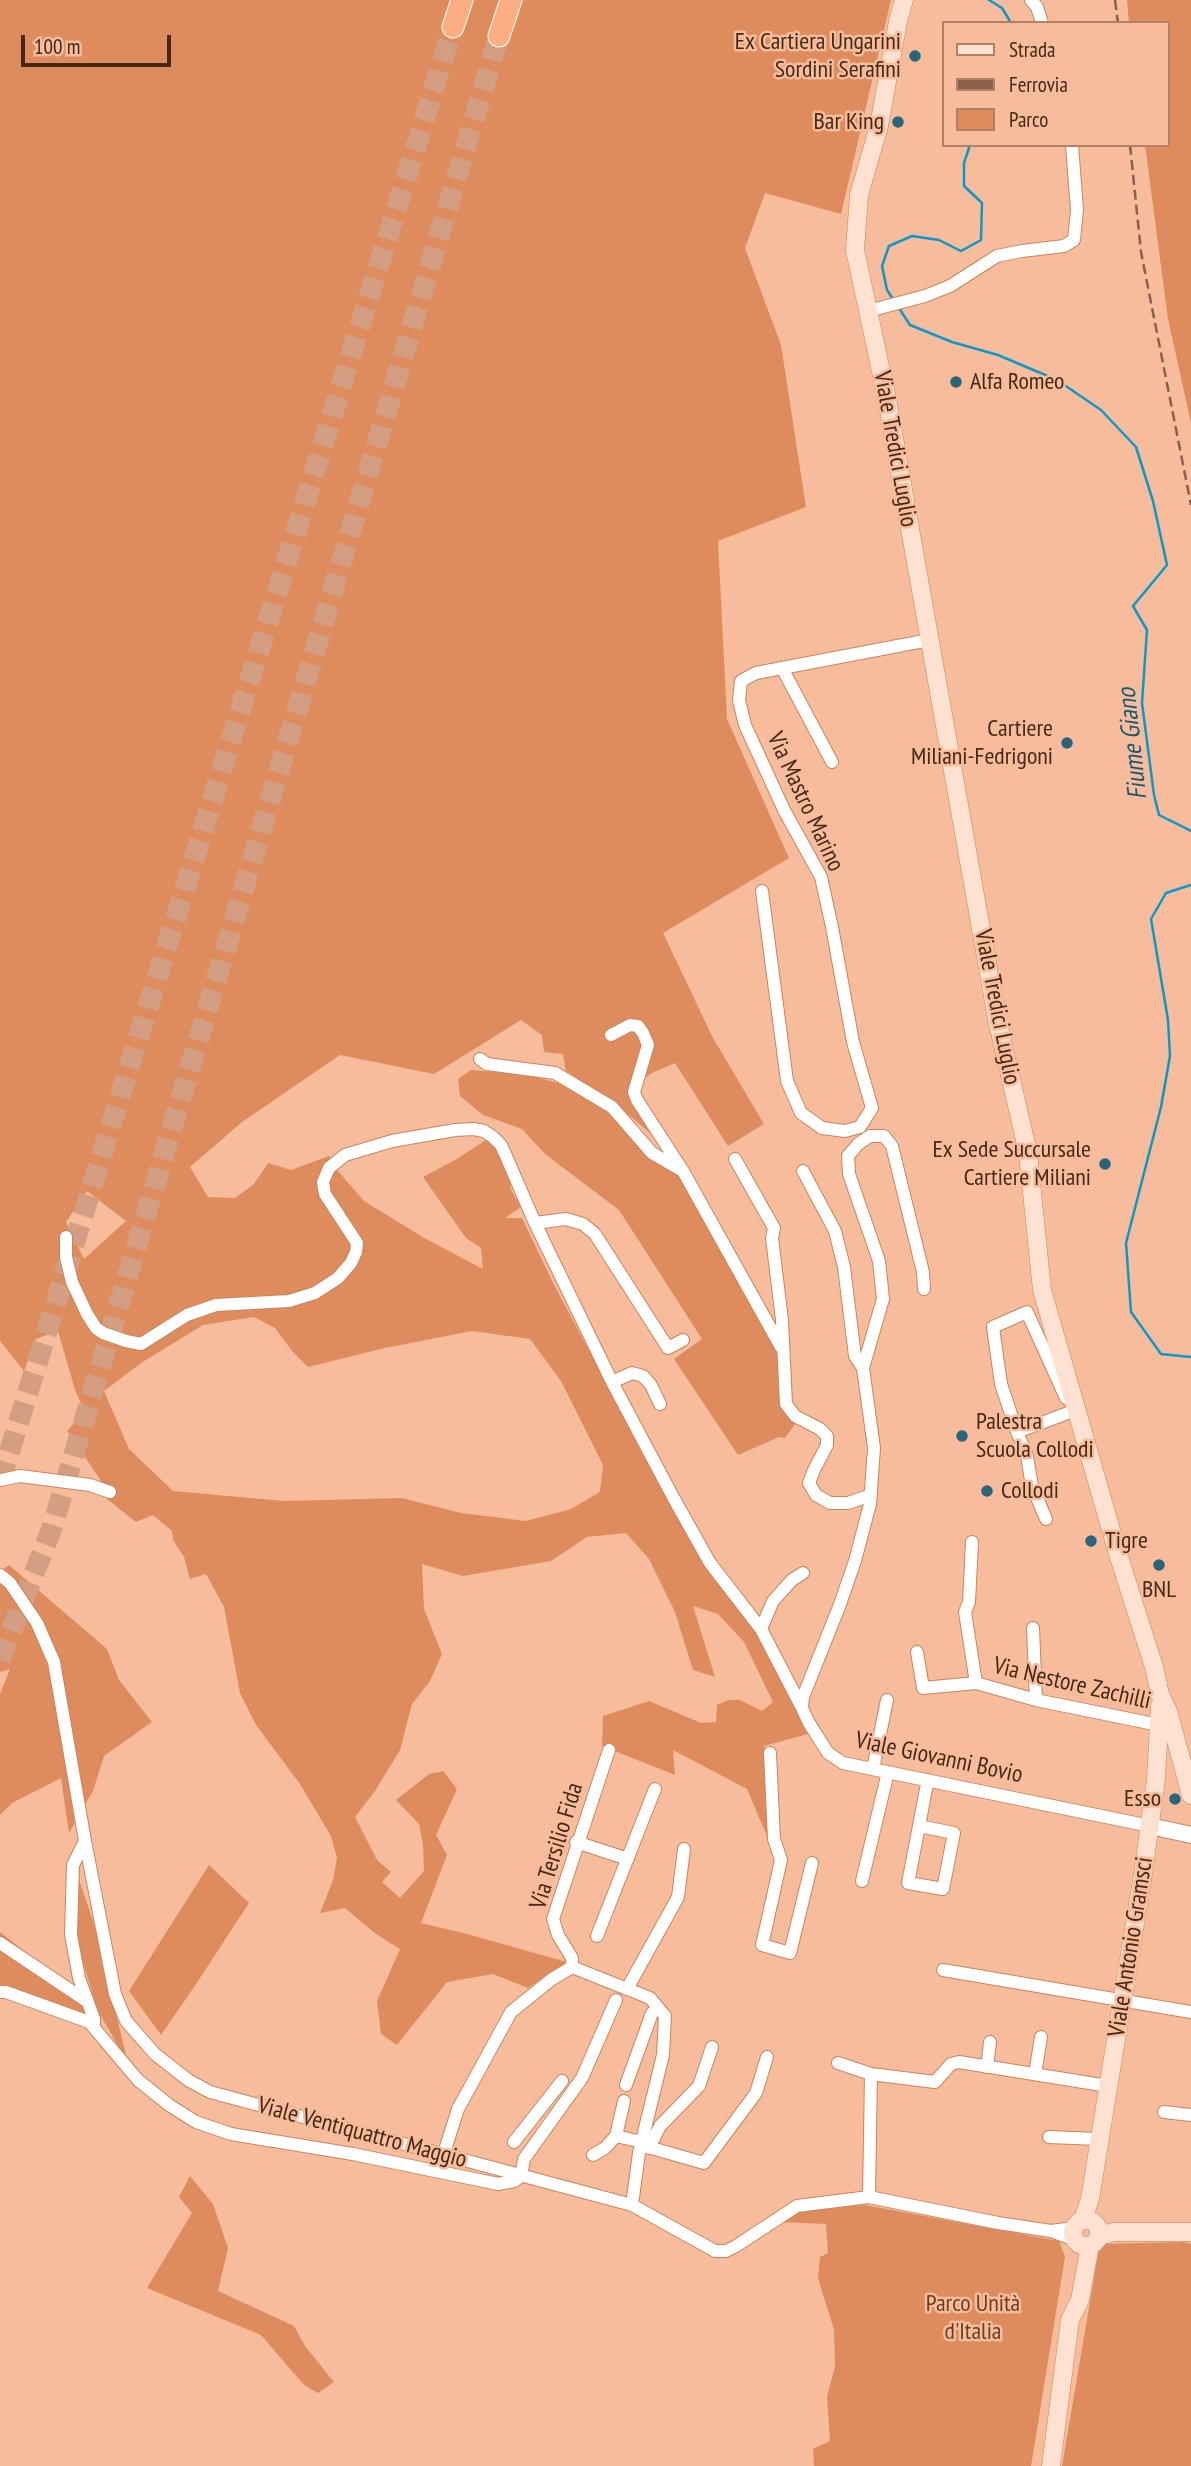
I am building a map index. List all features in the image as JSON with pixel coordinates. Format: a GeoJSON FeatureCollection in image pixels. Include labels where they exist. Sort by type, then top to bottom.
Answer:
{"type":"FeatureCollection","features":[{"type":"Feature","properties":{"kind":"main road","name":"Viale Tredici Luglio"},"geometry":{"type":"LineString","coordinates":[[904,0],[879,126],[859,195],[855,250],[887,398],[997,1019],[1028,1153],[1042,1290],[1074,1411],[1154,1667],[1160,1695]]}},
{"type":"Feature","properties":{"kind":"main road","name":"Viale Antonio Gramsci"},"geometry":{"type":"LineString","coordinates":[[1051,2466],[1071,2316],[1070,2305],[1089,2233],[1090,2199],[1098,2139],[1150,1826],[1156,1779],[1160,1695]]}},
{"type":"Feature","properties":{"kind":"main road"},"geometry":{"type":"LineString","coordinates":[[1160,1695],[1168,1711],[1191,1795]]}},
{"type":"Feature","properties":{"kind":"main road","name":"Viale Ventiquattro Maggio"},"geometry":{"type":"LineString","coordinates":[[1089,2233],[1191,2232]]}},
{"type":"Feature","properties":{"kind":"street"},"geometry":{"type":"LineString","coordinates":[[1031,0],[1037,7],[1041,21]]}},
{"type":"Feature","properties":{"kind":"street"},"geometry":{"type":"LineString","coordinates":[[868,311],[925,296],[950,286],[997,256],[1064,247],[1074,240],[1076,210],[1072,147]]}},
{"type":"Feature","properties":{"kind":"street","name":"Via Mastro Marino"},"geometry":{"type":"LineString","coordinates":[[865,1131],[872,1108],[853,1042],[821,877],[784,810],[745,725],[739,700],[741,681],[756,673],[929,640]]}},
{"type":"Feature","properties":{"kind":"street"},"geometry":{"type":"LineString","coordinates":[[782,668],[832,762]]}},
{"type":"Feature","properties":{"kind":"street"},"geometry":{"type":"LineString","coordinates":[[762,891],[787,1080],[801,1113],[822,1128],[865,1131],[884,1136],[892,1146],[923,1272],[924,1289]]}},
{"type":"Feature","properties":{"kind":"street"},"geometry":{"type":"LineString","coordinates":[[611,1035],[630,1026],[638,1026],[643,1033],[648,1045],[634,1091],[637,1100],[683,1171],[782,1350]]}},
{"type":"Feature","properties":{"kind":"street"},"geometry":{"type":"LineString","coordinates":[[480,1059],[487,1064],[555,1073],[612,1107],[652,1153],[683,1171]]}},
{"type":"Feature","properties":{"kind":"street","name":"Viale Giovanni Bovio"},"geometry":{"type":"LineString","coordinates":[[66,1237],[66,1257],[72,1282],[91,1321],[103,1333],[141,1344],[187,1315],[216,1305],[289,1301],[315,1293],[338,1278],[351,1263],[357,1243],[325,1194],[323,1182],[333,1163],[345,1155],[427,1133],[473,1129],[484,1131],[501,1145],[535,1223],[612,1382],[673,1497],[710,1563],[761,1629],[809,1723],[828,1754],[843,1762],[873,1769],[1191,1835]]}},
{"type":"Feature","properties":{"kind":"street"},"geometry":{"type":"LineString","coordinates":[[802,1707],[803,1698],[855,1561],[871,1495],[874,1448],[863,1368],[883,1299],[879,1261],[849,1174],[848,1156],[865,1131]]}},
{"type":"Feature","properties":{"kind":"street"},"geometry":{"type":"LineString","coordinates":[[735,1159],[774,1228],[772,1238],[782,1320],[786,1404],[795,1416],[820,1429],[827,1436],[827,1446],[809,1483],[816,1495],[830,1503],[848,1503],[871,1495]]}},
{"type":"Feature","properties":{"kind":"street"},"geometry":{"type":"LineString","coordinates":[[803,1171],[835,1231],[844,1266],[855,1356],[863,1368]]}},
{"type":"Feature","properties":{"kind":"street"},"geometry":{"type":"LineString","coordinates":[[535,1223],[566,1219],[583,1224],[594,1234],[668,1349],[683,1340]]}},
{"type":"Feature","properties":{"kind":"street","name":"Viale Tredici Luglio"},"geometry":{"type":"LineString","coordinates":[[1017,1432],[1001,1384],[993,1327],[1027,1312],[1074,1411]]}},
{"type":"Feature","properties":{"kind":"street"},"geometry":{"type":"LineString","coordinates":[[612,1382],[632,1373],[643,1376],[651,1385],[660,1404]]}},
{"type":"Feature","properties":{"kind":"street"},"geometry":{"type":"LineString","coordinates":[[1046,1519],[1031,1486],[1027,1456],[1017,1432],[1074,1411]]}},
{"type":"Feature","properties":{"kind":"street"},"geometry":{"type":"LineString","coordinates":[[0,1480],[20,1476],[90,1485],[110,1492]]}},
{"type":"Feature","properties":{"kind":"street","name":"Via Nestore Zachilli"},"geometry":{"type":"LineString","coordinates":[[972,1542],[969,1602],[965,1612],[976,1683]]}},
{"type":"Feature","properties":{"kind":"street"},"geometry":{"type":"LineString","coordinates":[[761,1629],[774,1601],[792,1580],[803,1573]]}},
{"type":"Feature","properties":{"kind":"street","name":"Viale Ventiquattro Maggio"},"geometry":{"type":"LineString","coordinates":[[5,1579],[37,1623],[54,1662],[115,1994],[126,2021],[155,2054],[188,2080],[210,2092],[632,2205],[715,2251],[726,2251],[797,2206],[869,2197],[998,2223],[1051,2231],[1089,2233]]}},
{"type":"Feature","properties":{"kind":"street"},"geometry":{"type":"LineString","coordinates":[[1033,1629],[1036,1700]]}},
{"type":"Feature","properties":{"kind":"street","name":"Via Nestore Zachilli"},"geometry":{"type":"LineString","coordinates":[[917,1652],[923,1688],[976,1683],[1036,1700],[1159,1725]]}},
{"type":"Feature","properties":{"kind":"street"},"geometry":{"type":"LineString","coordinates":[[873,1769],[887,1700]]}},
{"type":"Feature","properties":{"kind":"street","name":"Via Tersilio Fida"},"geometry":{"type":"LineString","coordinates":[[572,1967],[572,1958],[558,1935],[553,1919],[576,1842],[609,1750]]}},
{"type":"Feature","properties":{"kind":"street"},"geometry":{"type":"LineString","coordinates":[[770,1753],[774,1839],[781,1860],[762,1945],[790,1953],[812,1863]]}},
{"type":"Feature","properties":{"kind":"street"},"geometry":{"type":"LineString","coordinates":[[862,1881],[888,1772]]}},
{"type":"Feature","properties":{"kind":"street"},"geometry":{"type":"LineString","coordinates":[[919,1826],[954,1833],[943,1889],[908,1883],[919,1826],[928,1780]]}},
{"type":"Feature","properties":{"kind":"street"},"geometry":{"type":"LineString","coordinates":[[597,1936],[655,1789]]}},
{"type":"Feature","properties":{"kind":"street"},"geometry":{"type":"LineString","coordinates":[[85,1841],[73,1865],[71,1935],[79,1978],[94,2019],[94,2028]]}},
{"type":"Feature","properties":{"kind":"street"},"geometry":{"type":"LineString","coordinates":[[576,1842],[628,1858]]}},
{"type":"Feature","properties":{"kind":"street"},"geometry":{"type":"LineString","coordinates":[[627,1989],[678,1897],[684,1849]]}},
{"type":"Feature","properties":{"kind":"street"},"geometry":{"type":"LineString","coordinates":[[0,1943],[88,2002]]}},
{"type":"Feature","properties":{"kind":"street"},"geometry":{"type":"LineString","coordinates":[[443,2156],[458,2109],[511,2012],[552,1979],[572,1967],[650,1998],[665,2016],[662,2059],[632,2205]]}},
{"type":"Feature","properties":{"kind":"street"},"geometry":{"type":"LineString","coordinates":[[943,1970],[1191,2012]]}},
{"type":"Feature","properties":{"kind":"street"},"geometry":{"type":"LineString","coordinates":[[0,1992],[89,2022],[138,2080],[196,2123],[231,2133],[353,2154],[498,2184],[514,2181],[521,2176],[524,2159],[582,2078],[615,2000]]}},
{"type":"Feature","properties":{"kind":"street"},"geometry":{"type":"LineString","coordinates":[[626,2085],[652,2013]]}},
{"type":"Feature","properties":{"kind":"street"},"geometry":{"type":"LineString","coordinates":[[1035,2074],[1041,2037]]}},
{"type":"Feature","properties":{"kind":"street"},"geometry":{"type":"LineString","coordinates":[[987,2067],[990,2042]]}},
{"type":"Feature","properties":{"kind":"street"},"geometry":{"type":"LineString","coordinates":[[644,2145],[699,2086],[712,2048]]}},
{"type":"Feature","properties":{"kind":"street"},"geometry":{"type":"LineString","coordinates":[[638,2051],[662,2059]]}},
{"type":"Feature","properties":{"kind":"street"},"geometry":{"type":"LineString","coordinates":[[616,2136],[704,2163],[756,2093],[767,2057]]}},
{"type":"Feature","properties":{"kind":"street"},"geometry":{"type":"LineString","coordinates":[[838,2063],[871,2074],[934,2082],[951,2064],[959,2062],[1108,2086]]}},
{"type":"Feature","properties":{"kind":"street"},"geometry":{"type":"LineString","coordinates":[[869,2197],[871,2074]]}},
{"type":"Feature","properties":{"kind":"street"},"geometry":{"type":"LineString","coordinates":[[514,2141],[562,2081]]}},
{"type":"Feature","properties":{"kind":"street"},"geometry":{"type":"LineString","coordinates":[[548,2098],[561,2108]]}},
{"type":"Feature","properties":{"kind":"street"},"geometry":{"type":"LineString","coordinates":[[593,2155],[605,2148],[616,2136],[624,2101]]}},
{"type":"Feature","properties":{"kind":"street"},"geometry":{"type":"LineString","coordinates":[[1164,2112],[1191,2115]]}},
{"type":"Feature","properties":{"kind":"street"},"geometry":{"type":"LineString","coordinates":[[1049,2137],[1098,2139]]}},
{"type":"Feature","properties":{"kind":"green space"},"geometry":{"type":"Polygon","coordinates":[[[0,0],[891,0],[841,214],[765,193],[745,248],[781,345],[806,507],[718,541],[727,719],[789,858],[663,933],[713,1038],[764,1124],[728,1146],[675,1063],[650,1074],[629,1091],[638,1113],[655,1137],[613,1102],[566,1071],[563,1054],[544,1052],[542,1035],[521,1020],[434,1074],[340,1055],[242,1122],[190,1167],[208,1197],[235,1198],[254,1184],[268,1163],[291,1170],[329,1156],[338,1171],[364,1201],[426,1239],[483,1269],[481,1248],[466,1238],[423,1177],[489,1138],[507,1147],[511,1190],[521,1207],[505,1218],[522,1218],[553,1283],[656,1476],[755,1627],[808,1734],[764,1746],[775,1855],[747,1789],[673,1750],[675,1775],[602,1746],[603,1716],[649,1701],[701,1723],[716,1722],[717,1705],[728,1700],[740,1700],[762,1711],[773,1702],[744,1642],[718,1614],[693,1606],[715,1677],[693,1670],[675,1612],[649,1559],[626,1533],[587,1537],[551,1561],[463,1576],[422,1564],[424,1609],[442,1654],[430,1681],[412,1704],[400,1750],[375,1791],[355,1817],[377,1860],[391,1872],[382,1882],[400,1898],[424,1871],[423,1844],[419,1824],[396,1800],[429,1774],[443,1771],[457,1789],[436,1835],[447,1855],[421,1923],[567,1962],[528,1988],[493,1974],[447,1982],[397,2045],[381,2034],[377,2001],[400,1949],[376,1934],[345,1908],[320,1913],[333,1880],[337,1858],[331,1836],[300,1784],[256,1725],[240,1693],[224,1607],[206,1574],[190,1579],[184,1557],[173,1540],[172,1531],[153,1515],[136,1522],[107,1499],[100,1479],[67,1431],[85,1412],[75,1390],[58,1331],[36,1339],[24,1371],[0,1341],[0,0]],[[87,1191],[66,1222],[84,1259],[126,1221],[87,1191]],[[254,1317],[203,1325],[141,1363],[104,1391],[129,1449],[173,1491],[284,1501],[402,1498],[461,1513],[526,1521],[571,1509],[600,1492],[603,1465],[561,1381],[530,1339],[472,1331],[308,1367],[275,1328],[254,1317]]]}},
{"type":"Feature","properties":{"kind":"green space"},"geometry":{"type":"Polygon","coordinates":[[[1127,0],[1191,0],[1191,423],[1168,319],[1145,147],[1170,147],[1170,21],[1129,21],[1127,0]]]}},
{"type":"Feature","properties":{"kind":"green space"},"geometry":{"type":"Polygon","coordinates":[[[471,1070],[529,1075],[569,1086],[620,1121],[659,1153],[682,1179],[779,1343],[780,1406],[796,1423],[785,1438],[779,1437],[738,1455],[674,1359],[702,1339],[619,1210],[545,1154],[522,1129],[483,1115],[460,1096],[458,1079],[471,1070]]]}},
{"type":"Feature","properties":{"kind":"green space"},"geometry":{"type":"Polygon","coordinates":[[[9,1565],[107,1649],[119,1680],[152,1722],[104,1756],[93,1791],[69,1833],[61,1778],[12,1803],[0,1815],[0,1694],[10,1669],[0,1672],[0,1572],[9,1565]]]}},
{"type":"Feature","properties":{"kind":"green space"},"geometry":{"type":"Polygon","coordinates":[[[209,1865],[249,1903],[161,2035],[129,1991],[209,1865]]]}},
{"type":"Feature","properties":{"kind":"green space"},"geometry":{"type":"Polygon","coordinates":[[[78,1877],[93,1921],[128,2063],[98,2011],[76,1940],[78,1877]]]}},
{"type":"Feature","properties":{"kind":"green space"},"geometry":{"type":"Polygon","coordinates":[[[0,1932],[62,1981],[90,2016],[0,1988],[0,1932]]]}},
{"type":"Feature","properties":{"kind":"green space"},"geometry":{"type":"Polygon","coordinates":[[[190,2176],[213,2204],[228,2248],[218,2291],[294,2326],[305,2346],[334,2382],[318,2393],[304,2385],[261,2335],[147,2288],[192,2213],[179,2197],[190,2176]]]}},
{"type":"Feature","properties":{"kind":"green space","name":"Parco Unità d'Italia"},"geometry":{"type":"Polygon","coordinates":[[[865,2205],[1059,2241],[1065,2257],[1031,2466],[814,2466],[813,2449],[830,2441],[827,2396],[835,2367],[834,2330],[818,2278],[820,2257],[828,2253],[826,2224],[780,2222],[803,2210],[865,2205]]]}},
{"type":"Feature","properties":{"kind":"green space"},"geometry":{"type":"Polygon","coordinates":[[[1102,2244],[1191,2244],[1191,2466],[1062,2466],[1099,2249],[1102,2244]]]}},
{"type":"Feature","properties":{"kind":"waterway","name":"Fiume Giano"},"geometry":{"type":"LineString","coordinates":[[989,0],[1002,8],[1010,21]]}},
{"type":"Feature","properties":{"kind":"waterway","name":"Fiume Giano"},"geometry":{"type":"LineString","coordinates":[[893,299],[887,290],[882,266],[889,246],[912,236],[939,240],[961,251],[981,240],[982,203],[964,186],[964,163],[969,147]]}},
{"type":"Feature","properties":{"kind":"waterway","name":"Fiume Giano"},"geometry":{"type":"LineString","coordinates":[[899,308],[910,325],[952,342],[998,355],[1057,380],[1101,410],[1136,447],[1153,501],[1167,565],[1133,606],[1147,630],[1142,703],[1154,795],[1159,815],[1191,831]]}},
{"type":"Feature","properties":{"kind":"waterway","name":"Fiume Giano"},"geometry":{"type":"LineString","coordinates":[[1191,885],[1166,893],[1151,919],[1168,1020],[1170,1056],[1161,1107],[1126,1243],[1131,1312],[1161,1354],[1191,1357]]}},
{"type":"Feature","properties":{"kind":"tunnel"},"geometry":{"type":"LineString","coordinates":[[0,1482],[453,27]]}},
{"type":"Feature","properties":{"kind":"tunnel"},"geometry":{"type":"LineString","coordinates":[[0,1660],[52,1528],[499,36]]}},
{"type":"Feature","properties":{"kind":"railway"},"geometry":{"type":"LineString","coordinates":[[1115,0],[1118,21]]}},
{"type":"Feature","properties":{"kind":"railway"},"geometry":{"type":"LineString","coordinates":[[1130,147],[1141,252],[1191,505]]}},
{"type":"Feature","properties":{"kind":"place","name":"Ex Cartiera Ungarini Sordini Serafini"},"geometry":{"type":"Point","coordinates":[915,56]}},
{"type":"Feature","properties":{"kind":"place","name":"Bar King"},"geometry":{"type":"Point","coordinates":[898,122]}},
{"type":"Feature","properties":{"kind":"place","name":"Alfa Romeo"},"geometry":{"type":"Point","coordinates":[956,382]}},
{"type":"Feature","properties":{"kind":"place","name":"Cartiere Miliani-Fedrigoni"},"geometry":{"type":"Point","coordinates":[1067,743]}},
{"type":"Feature","properties":{"kind":"place","name":"Ex Sede Succursale Cartiere Miliani"},"geometry":{"type":"Point","coordinates":[1105,1164]}},
{"type":"Feature","properties":{"kind":"place","name":"Palestra Scuola Collodi"},"geometry":{"type":"Point","coordinates":[962,1436]}},
{"type":"Feature","properties":{"kind":"place","name":"Collodi"},"geometry":{"type":"Point","coordinates":[987,1491]}},
{"type":"Feature","properties":{"kind":"place","name":"Tigre"},"geometry":{"type":"Point","coordinates":[1091,1541]}},
{"type":"Feature","properties":{"kind":"place","name":"BNL"},"geometry":{"type":"Point","coordinates":[1159,1565]}},
{"type":"Feature","properties":{"kind":"place","name":"Esso"},"geometry":{"type":"Point","coordinates":[1175,1799]}}]}
